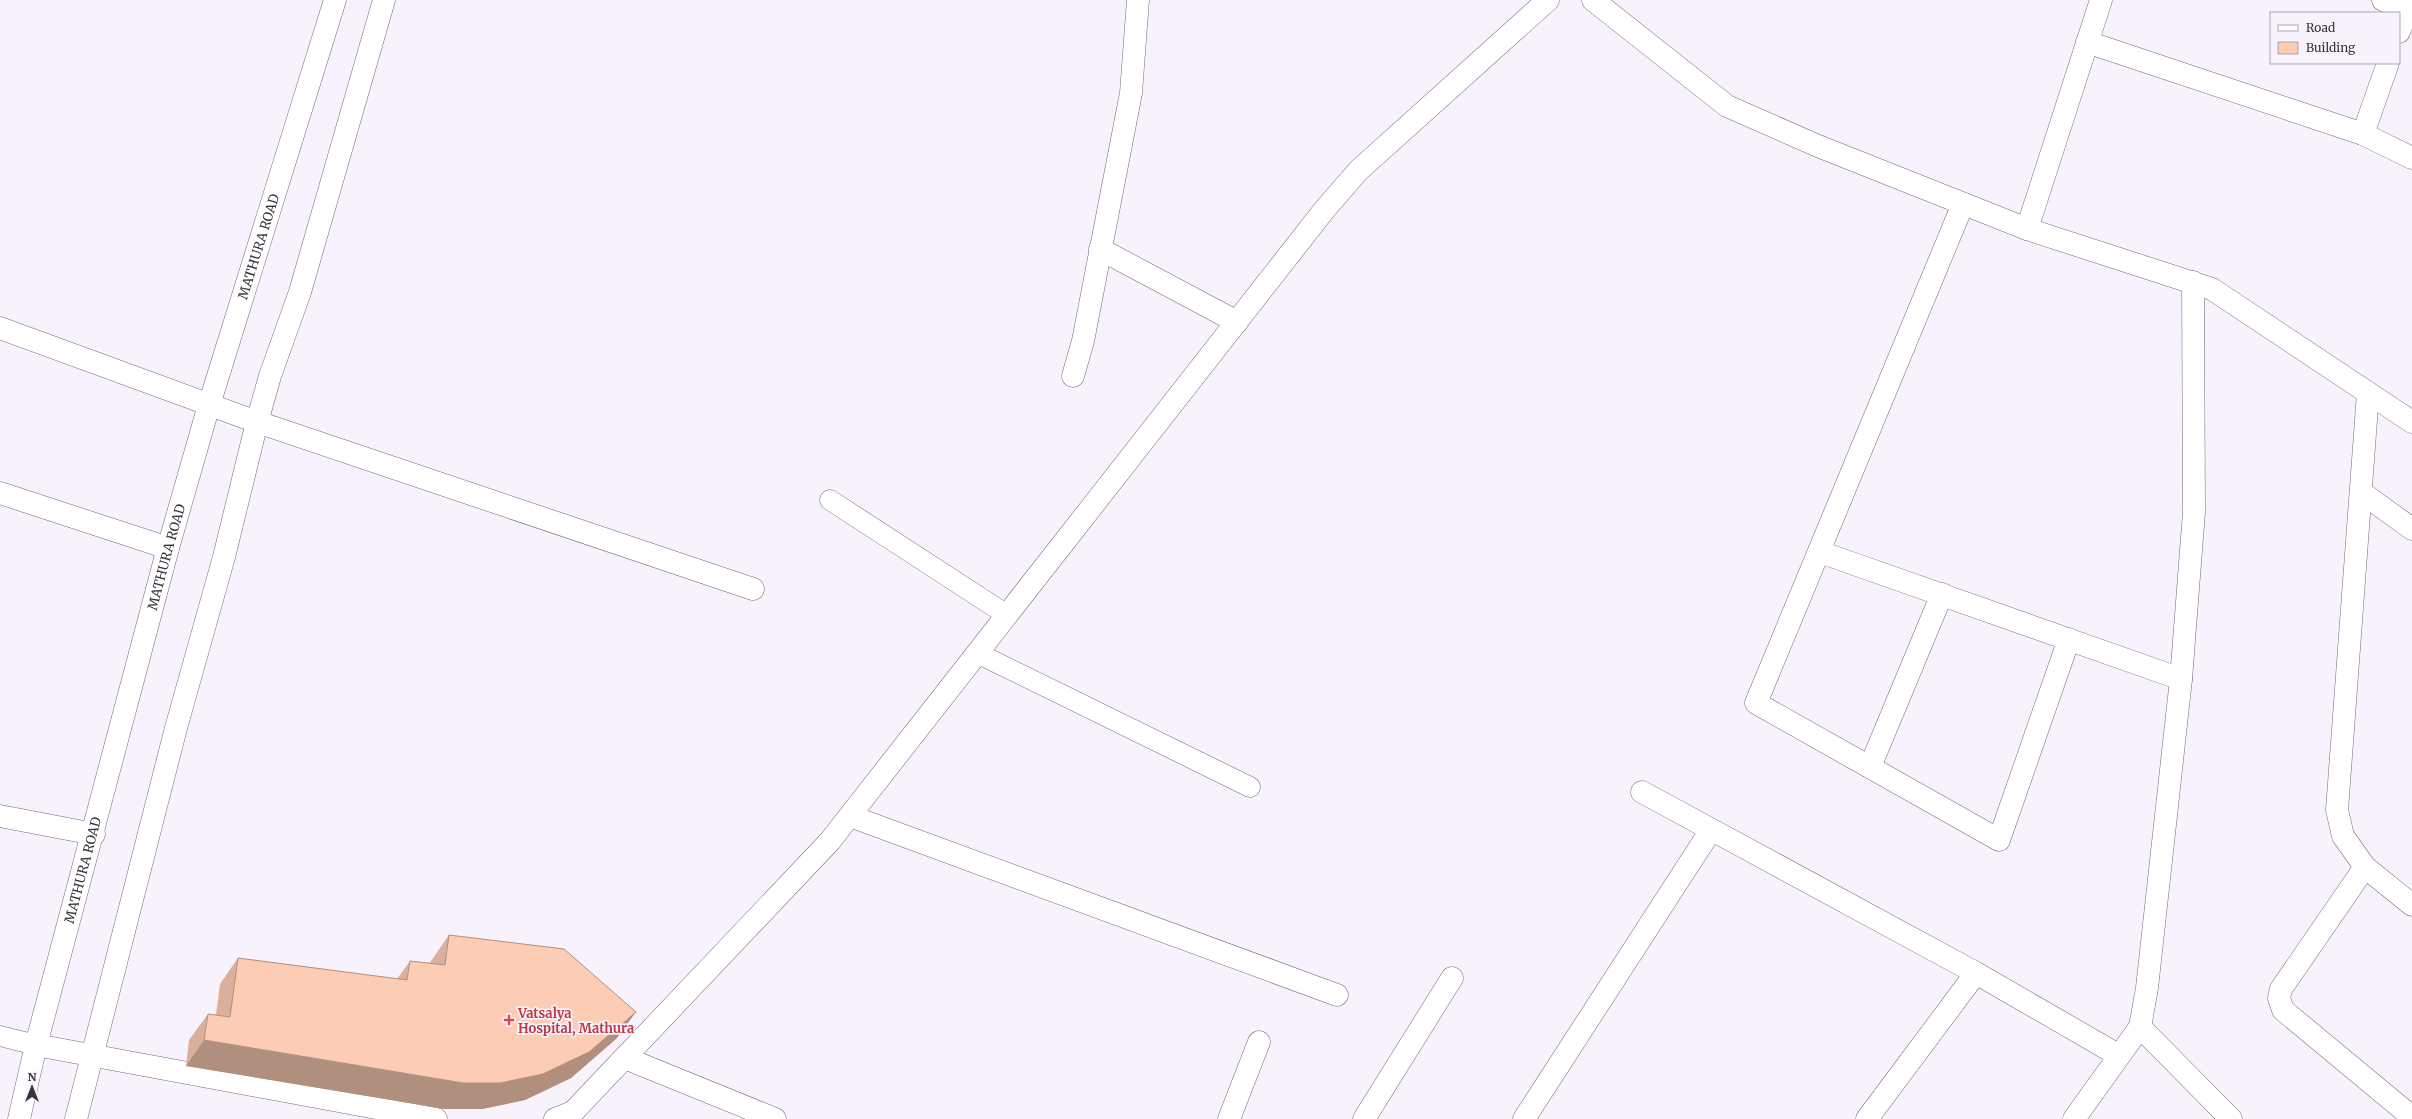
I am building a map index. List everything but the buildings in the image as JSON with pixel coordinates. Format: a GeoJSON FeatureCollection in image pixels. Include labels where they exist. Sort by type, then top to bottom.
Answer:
{"type":"FeatureCollection","features":[{"type":"Feature","properties":{"kind":"street","name":"MATHURA ROAD"},"geometry":{"type":"LineString","coordinates":[[19,1119],[36,1045],[94,834],[168,548],[209,406],[335,0]]}},
{"type":"Feature","properties":{"kind":"street"},"geometry":{"type":"LineString","coordinates":[[76,1119],[176,728],[224,557],[257,422],[302,285],[384,0]]}},
{"type":"Feature","properties":{"kind":"street"},"geometry":{"type":"LineString","coordinates":[[1073,376],[1131,93],[1138,0]]}},
{"type":"Feature","properties":{"kind":"street"},"geometry":{"type":"LineString","coordinates":[[554,1119],[573,1112],[830,841],[1326,209],[1360,170],[1548,0]]}},
{"type":"Feature","properties":{"kind":"street"},"geometry":{"type":"LineString","coordinates":[[1593,0],[1726,106],[1818,146],[2027,230],[2212,289],[2412,422]]}},
{"type":"Feature","properties":{"kind":"street"},"geometry":{"type":"LineString","coordinates":[[2027,230],[2101,0]]}},
{"type":"Feature","properties":{"kind":"street"},"geometry":{"type":"LineString","coordinates":[[2383,0],[2410,6],[2400,30]]}},
{"type":"Feature","properties":{"kind":"street"},"geometry":{"type":"LineString","coordinates":[[2087,42],[2363,134],[2412,158]]}},
{"type":"Feature","properties":{"kind":"street"},"geometry":{"type":"LineString","coordinates":[[2363,134],[2388,64]]}},
{"type":"Feature","properties":{"kind":"street"},"geometry":{"type":"LineString","coordinates":[[1963,204],[1756,704],[1999,840],[2069,639]]}},
{"type":"Feature","properties":{"kind":"street"},"geometry":{"type":"LineString","coordinates":[[1100,249],[1237,322]]}},
{"type":"Feature","properties":{"kind":"street"},"geometry":{"type":"LineString","coordinates":[[2074,1119],[2118,1055],[2140,1027],[2147,988],[2181,679],[2194,512],[2193,282]]}},
{"type":"Feature","properties":{"kind":"street"},"geometry":{"type":"LineString","coordinates":[[0,328],[209,406],[753,589]]}},
{"type":"Feature","properties":{"kind":"street"},"geometry":{"type":"LineString","coordinates":[[2368,393],[2362,492],[2337,810],[2343,836],[2365,867],[2412,905]]}},
{"type":"Feature","properties":{"kind":"street"},"geometry":{"type":"LineString","coordinates":[[2362,492],[2412,529]]}},
{"type":"Feature","properties":{"kind":"street"},"geometry":{"type":"LineString","coordinates":[[0,494],[168,548]]}},
{"type":"Feature","properties":{"kind":"street"},"geometry":{"type":"LineString","coordinates":[[1820,552],[2181,679]]}},
{"type":"Feature","properties":{"kind":"street"},"geometry":{"type":"LineString","coordinates":[[1870,767],[1942,594]]}},
{"type":"Feature","properties":{"kind":"street"},"geometry":{"type":"LineString","coordinates":[[1642,792],[1976,973],[2118,1055]]}},
{"type":"Feature","properties":{"kind":"street"},"geometry":{"type":"LineString","coordinates":[[0,816],[94,834]]}},
{"type":"Feature","properties":{"kind":"street"},"geometry":{"type":"LineString","coordinates":[[850,816],[1337,995]]}},
{"type":"Feature","properties":{"kind":"street"},"geometry":{"type":"LineString","coordinates":[[1524,1119],[1711,830]]}},
{"type":"Feature","properties":{"kind":"street"},"geometry":{"type":"LineString","coordinates":[[2365,867],[2281,989],[2279,998],[2283,1010],[2412,1117]]}},
{"type":"Feature","properties":{"kind":"street"},"geometry":{"type":"LineString","coordinates":[[1867,1119],[1976,973]]}},
{"type":"Feature","properties":{"kind":"street"},"geometry":{"type":"LineString","coordinates":[[1364,1119],[1452,978]]}},
{"type":"Feature","properties":{"kind":"street"},"geometry":{"type":"LineString","coordinates":[[2140,1027],[2231,1119]]}},
{"type":"Feature","properties":{"kind":"street"},"geometry":{"type":"LineString","coordinates":[[1230,1119],[1259,1042]]}},
{"type":"Feature","properties":{"kind":"street"},"geometry":{"type":"LineString","coordinates":[[36,1045],[436,1119]]}},
{"type":"Feature","properties":{"kind":"street"},"geometry":{"type":"LineString","coordinates":[[625,1058],[775,1119]]}},
{"type":"Feature","properties":{"kind":"lane"},"geometry":{"type":"LineString","coordinates":[[830,500],[1007,614]]}},
{"type":"Feature","properties":{"kind":"lane"},"geometry":{"type":"LineString","coordinates":[[977,653],[1250,787]]}},
{"type":"Feature","properties":{"kind":"lane"},"geometry":{"type":"LineString","coordinates":[[0,1036],[36,1045]]}},
{"type":"Feature","properties":{"kind":"place","name":"Vatsalya Hospital, Mathura"},"geometry":{"type":"Point","coordinates":[509,1020]}}]}
